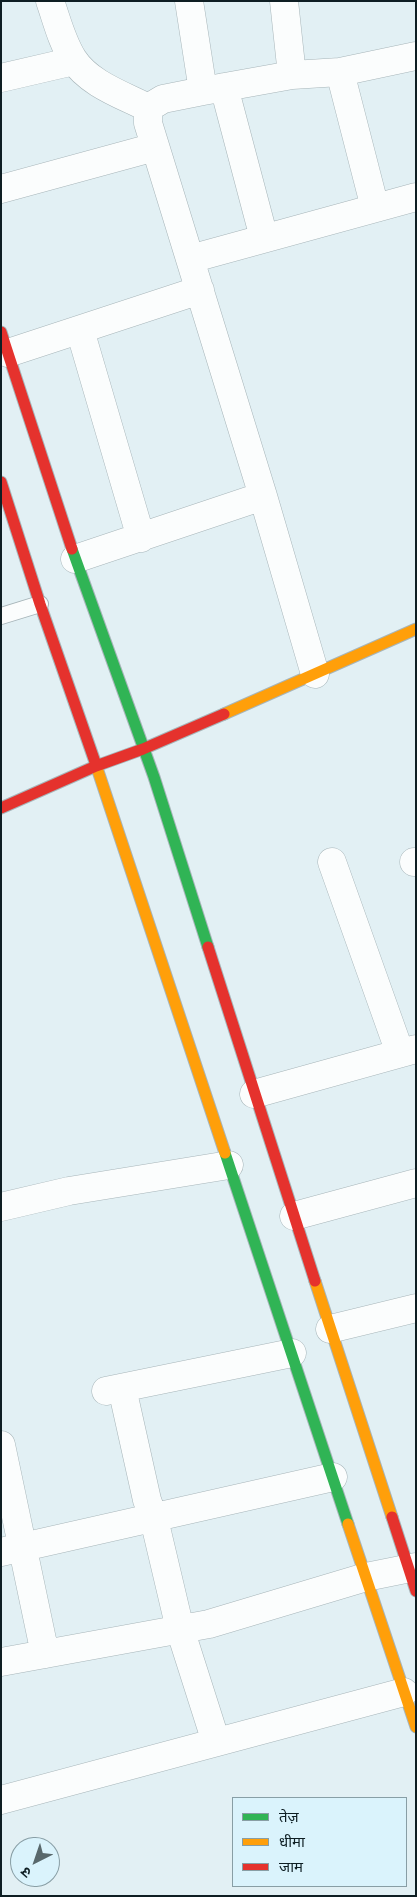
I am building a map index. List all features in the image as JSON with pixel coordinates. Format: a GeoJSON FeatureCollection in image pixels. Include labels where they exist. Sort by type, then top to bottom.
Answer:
{"type":"FeatureCollection","features":[{"type":"Feature","properties":{"kind":"street"},"geometry":{"type":"LineString","coordinates":[[50,1],[65,45],[74,61],[104,86],[148,108]]}},
{"type":"Feature","properties":{"kind":"street"},"geometry":{"type":"LineString","coordinates":[[190,1],[214,89],[264,238]]}},
{"type":"Feature","properties":{"kind":"street"},"geometry":{"type":"LineString","coordinates":[[284,1],[292,74]]}},
{"type":"Feature","properties":{"kind":"street"},"geometry":{"type":"LineString","coordinates":[[148,108],[163,99],[214,89],[292,74],[340,72],[416,56]]}},
{"type":"Feature","properties":{"kind":"street"},"geometry":{"type":"LineString","coordinates":[[1,78],[74,61]]}},
{"type":"Feature","properties":{"kind":"street"},"geometry":{"type":"LineString","coordinates":[[340,72],[375,208]]}},
{"type":"Feature","properties":{"kind":"street"},"geometry":{"type":"LineString","coordinates":[[148,108],[148,123],[155,148],[263,496],[315,674]]}},
{"type":"Feature","properties":{"kind":"street"},"geometry":{"type":"LineString","coordinates":[[1,190],[155,148]]}},
{"type":"Feature","properties":{"kind":"street"},"geometry":{"type":"LineString","coordinates":[[190,259],[416,197]]}},
{"type":"Feature","properties":{"kind":"street"},"geometry":{"type":"LineString","coordinates":[[200,290],[80,330],[5,343],[75,559],[140,750],[154,777],[330,1329],[397,1575],[404,1692],[416,1727]]}},
{"type":"Feature","properties":{"kind":"street"},"geometry":{"type":"LineString","coordinates":[[80,330],[141,538]]}},
{"type":"Feature","properties":{"kind":"street"},"geometry":{"type":"LineString","coordinates":[[1,482],[40,604],[101,764],[229,1166],[333,1477],[397,1575]]}},
{"type":"Feature","properties":{"kind":"street"},"geometry":{"type":"LineString","coordinates":[[75,559],[263,496]]}},
{"type":"Feature","properties":{"kind":"street"},"geometry":{"type":"LineString","coordinates":[[1,808],[101,764],[140,750],[416,629]]}},
{"type":"Feature","properties":{"kind":"street"},"geometry":{"type":"LineString","coordinates":[[254,1094],[408,1051],[332,862]]}},
{"type":"Feature","properties":{"kind":"street"},"geometry":{"type":"LineString","coordinates":[[1,1207],[69,1191],[229,1166]]}},
{"type":"Feature","properties":{"kind":"street"},"geometry":{"type":"LineString","coordinates":[[294,1216],[416,1183]]}},
{"type":"Feature","properties":{"kind":"street"},"geometry":{"type":"LineString","coordinates":[[330,1329],[416,1308]]}},
{"type":"Feature","properties":{"kind":"street"},"geometry":{"type":"LineString","coordinates":[[216,1742],[180,1629],[154,1518],[114,1389],[292,1352]]}},
{"type":"Feature","properties":{"kind":"street"},"geometry":{"type":"LineString","coordinates":[[1,1445],[12,1550],[44,1654]]}},
{"type":"Feature","properties":{"kind":"street"},"geometry":{"type":"LineString","coordinates":[[12,1550],[333,1477]]}},
{"type":"Feature","properties":{"kind":"street"},"geometry":{"type":"LineString","coordinates":[[1,1662],[210,1624],[397,1575]]}},
{"type":"Feature","properties":{"kind":"street"},"geometry":{"type":"LineString","coordinates":[[1,1800],[404,1692]]}},
{"type":"Feature","properties":{"kind":"lane"},"geometry":{"type":"LineString","coordinates":[[1,616],[40,604]]}},
{"type":"Feature","properties":{"kind":"traffic: fast"},"geometry":{"type":"LineString","coordinates":[[72,549],[154,777],[208,947]]}},
{"type":"Feature","properties":{"kind":"traffic: fast"},"geometry":{"type":"LineString","coordinates":[[225,1153],[348,1524]]}},
{"type":"Feature","properties":{"kind":"traffic: slow"},"geometry":{"type":"LineString","coordinates":[[224,714],[416,629]]}},
{"type":"Feature","properties":{"kind":"traffic: slow"},"geometry":{"type":"LineString","coordinates":[[95,762],[225,1153]]}},
{"type":"Feature","properties":{"kind":"traffic: slow"},"geometry":{"type":"LineString","coordinates":[[315,1281],[392,1517]]}},
{"type":"Feature","properties":{"kind":"traffic: slow"},"geometry":{"type":"LineString","coordinates":[[348,1524],[416,1727]]}},
{"type":"Feature","properties":{"kind":"traffic: jam"},"geometry":{"type":"LineString","coordinates":[[1,332],[72,549]]}},
{"type":"Feature","properties":{"kind":"traffic: jam"},"geometry":{"type":"LineString","coordinates":[[1,482],[40,604],[95,762]]}},
{"type":"Feature","properties":{"kind":"traffic: jam"},"geometry":{"type":"LineString","coordinates":[[1,808],[96,766],[143,749],[224,714]]}},
{"type":"Feature","properties":{"kind":"traffic: jam"},"geometry":{"type":"LineString","coordinates":[[208,947],[315,1281]]}},
{"type":"Feature","properties":{"kind":"traffic: jam"},"geometry":{"type":"LineString","coordinates":[[392,1517],[416,1591]]}}]}
